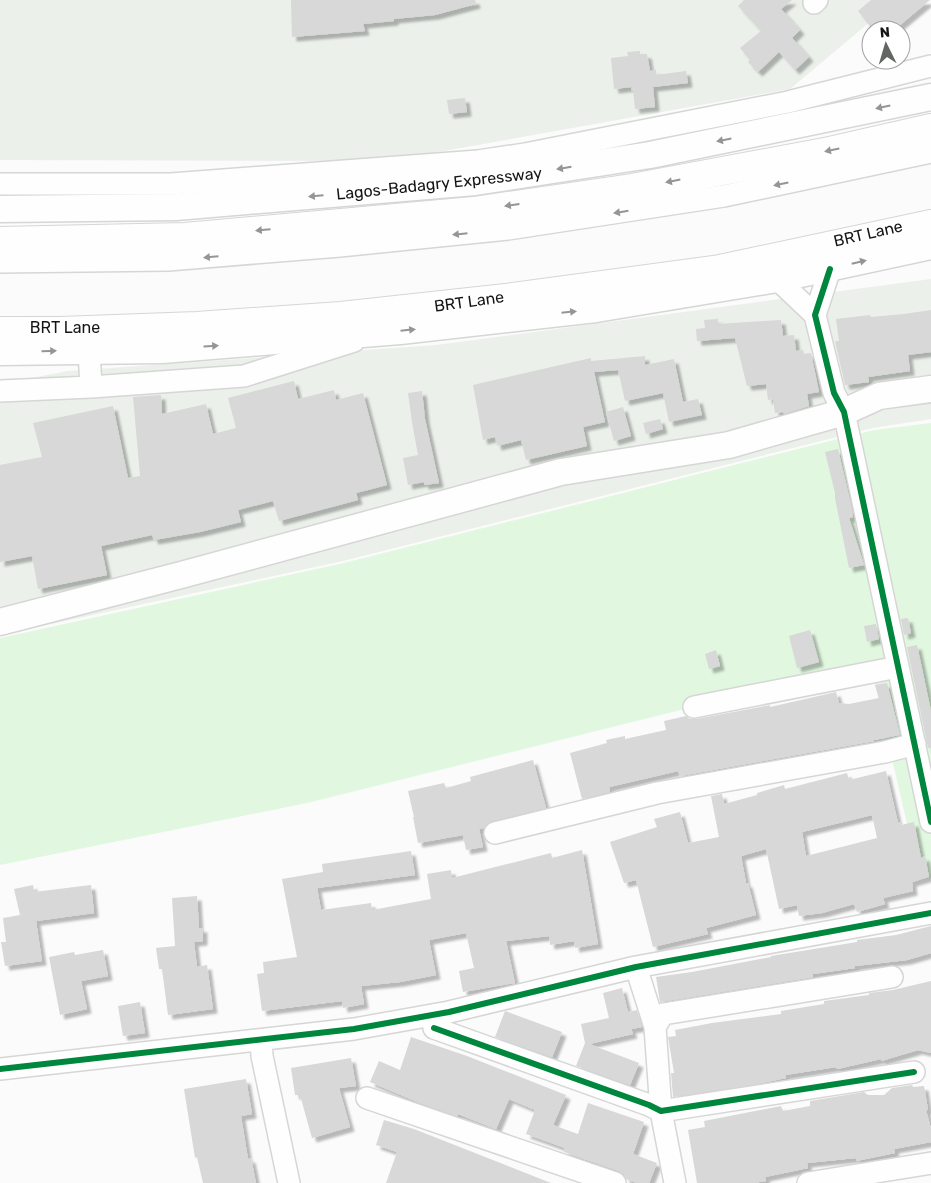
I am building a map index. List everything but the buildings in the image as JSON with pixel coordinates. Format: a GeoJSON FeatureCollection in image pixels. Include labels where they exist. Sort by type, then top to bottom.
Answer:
{"type":"FeatureCollection","features":[{"type":"Feature","properties":{"kind":"highway","name":"Lagos-Badagry Expressway"},"geometry":{"type":"LineString","coordinates":[[0,241],[185,236],[474,211],[632,188],[830,151],[931,128]]}},
{"type":"Feature","properties":{"kind":"highway"},"geometry":{"type":"LineString","coordinates":[[0,331],[60,331],[197,326],[341,316],[506,298],[720,269],[931,224]]}},
{"type":"Feature","properties":{"kind":"main road","name":"Lagos-Badagry Expressway"},"geometry":{"type":"LineString","coordinates":[[0,209],[176,207],[475,182],[650,155],[931,97]]}},
{"type":"Feature","properties":{"kind":"main road"},"geometry":{"type":"LineString","coordinates":[[0,352],[162,350],[381,333],[596,309],[777,279],[931,246]]}},
{"type":"Feature","properties":{"kind":"main road"},"geometry":{"type":"LineString","coordinates":[[0,622],[562,472],[728,446],[844,412],[879,396],[931,389]]}},
{"type":"Feature","properties":{"kind":"main road"},"geometry":{"type":"LineString","coordinates":[[844,412],[881,411],[931,403]]}},
{"type":"Feature","properties":{"kind":"street"},"geometry":{"type":"LineString","coordinates":[[0,184],[171,184],[478,161],[525,154],[788,102],[931,66]]}},
{"type":"Feature","properties":{"kind":"street"},"geometry":{"type":"LineString","coordinates":[[0,262],[168,260],[508,230],[724,196],[931,152]]}},
{"type":"Feature","properties":{"kind":"street","name":"BRT Lane"},"geometry":{"type":"LineString","coordinates":[[0,327],[69,328],[263,321],[407,309],[679,271],[800,249],[931,219]]}},
{"type":"Feature","properties":{"kind":"street"},"geometry":{"type":"LineString","coordinates":[[830,269],[815,315],[834,393],[844,412],[931,822]]}},
{"type":"Feature","properties":{"kind":"street"},"geometry":{"type":"LineString","coordinates":[[777,279],[815,315]]}},
{"type":"Feature","properties":{"kind":"street"},"geometry":{"type":"LineString","coordinates":[[0,391],[91,387],[244,376],[381,333]]}},
{"type":"Feature","properties":{"kind":"street"},"geometry":{"type":"LineString","coordinates":[[89,351],[91,387]]}},
{"type":"Feature","properties":{"kind":"street"},"geometry":{"type":"LineString","coordinates":[[694,707],[898,667]]}},
{"type":"Feature","properties":{"kind":"street"},"geometry":{"type":"LineString","coordinates":[[495,833],[657,793],[885,752],[915,744]]}},
{"type":"Feature","properties":{"kind":"street"},"geometry":{"type":"LineString","coordinates":[[0,1069],[354,1029],[449,1012],[636,966],[931,913]]}},
{"type":"Feature","properties":{"kind":"street"},"geometry":{"type":"LineString","coordinates":[[636,966],[655,1026],[661,1111],[675,1183]]}},
{"type":"Feature","properties":{"kind":"street"},"geometry":{"type":"LineString","coordinates":[[655,1026],[663,1014],[892,977]]}},
{"type":"Feature","properties":{"kind":"street"},"geometry":{"type":"LineString","coordinates":[[434,1028],[649,1104],[661,1111],[914,1072]]}},
{"type":"Feature","properties":{"kind":"street"},"geometry":{"type":"LineString","coordinates":[[261,1040],[262,1056],[289,1183]]}},
{"type":"Feature","properties":{"kind":"street"},"geometry":{"type":"LineString","coordinates":[[367,1098],[616,1183]]}},
{"type":"Feature","properties":{"kind":"street"},"geometry":{"type":"LineString","coordinates":[[808,1183],[931,1163]]}},
{"type":"Feature","properties":{"kind":"shaded area"},"geometry":{"type":"Polygon","coordinates":[[[0,0],[896,0],[872,20],[861,20],[861,29],[790,89],[388,161],[0,160],[0,0]]]}},
{"type":"Feature","properties":{"kind":"shaded area"},"geometry":{"type":"Polygon","coordinates":[[[931,279],[931,419],[873,428],[343,561],[0,635],[0,384],[68,371],[436,345],[931,279]]]}},
{"type":"Feature","properties":{"kind":"green space"},"geometry":{"type":"Polygon","coordinates":[[[931,423],[931,878],[920,880],[870,663],[307,803],[0,865],[0,638],[344,563],[874,430],[931,423]]]}},
{"type":"Feature","properties":{"kind":"cycle path"},"geometry":{"type":"LineString","coordinates":[[830,269],[815,315],[834,393],[844,412],[931,822]]}},
{"type":"Feature","properties":{"kind":"cycle path"},"geometry":{"type":"LineString","coordinates":[[0,1069],[354,1029],[449,1012],[636,967],[931,913]]}},
{"type":"Feature","properties":{"kind":"cycle path"},"geometry":{"type":"LineString","coordinates":[[434,1028],[649,1105],[661,1111],[914,1072]]}}]}
